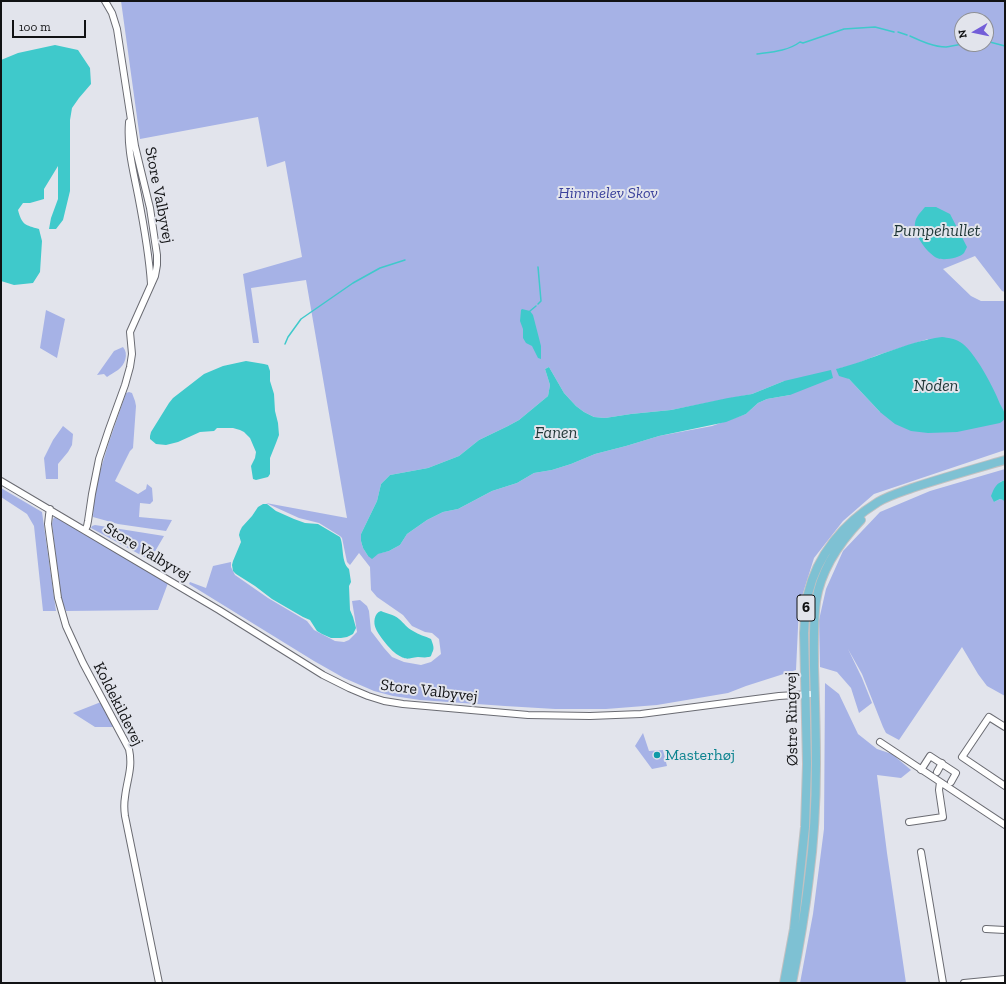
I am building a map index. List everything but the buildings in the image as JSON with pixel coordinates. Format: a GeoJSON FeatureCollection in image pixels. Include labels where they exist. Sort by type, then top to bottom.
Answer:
{"type":"FeatureCollection","features":[{"type":"Feature","properties":{"kind":"main road","name":"Østre Ringvej"},"geometry":{"type":"LineString","coordinates":[[784,983],[794,930],[805,827],[807,764],[804,633],[808,594],[814,576],[822,559],[833,542],[859,516],[879,502],[927,483],[1005,460]]}},
{"type":"Feature","properties":{"kind":"main road","name":"Østre Ringvej"},"geometry":{"type":"LineString","coordinates":[[792,983],[800,942],[814,828],[816,764],[814,628],[816,600],[822,578],[830,559],[847,534],[862,519],[899,493]]}},
{"type":"Feature","properties":{"kind":"street","name":"Store Valbyvej"},"geometry":{"type":"LineString","coordinates":[[85,530],[88,521],[99,459],[130,367],[132,354],[130,332],[151,286],[157,265],[157,255],[150,208],[135,146],[117,29],[112,13],[105,1]]}},
{"type":"Feature","properties":{"kind":"street","name":"Store Valbyvej"},"geometry":{"type":"LineString","coordinates":[[1,481],[85,530],[323,675],[349,688],[384,701],[528,715],[590,716],[641,714],[779,696],[815,694]]}},
{"type":"Feature","properties":{"kind":"street","name":"Koldekildevej"},"geometry":{"type":"LineString","coordinates":[[50,510],[48,524],[58,598],[66,626],[83,662],[129,749],[131,768],[124,804],[125,816],[159,983]]}},
{"type":"Feature","properties":{"kind":"street"},"geometry":{"type":"LineString","coordinates":[[1005,728],[989,717],[962,757],[1005,786]]}},
{"type":"Feature","properties":{"kind":"street"},"geometry":{"type":"LineString","coordinates":[[880,742],[1005,825]]}},
{"type":"Feature","properties":{"kind":"street"},"geometry":{"type":"LineString","coordinates":[[921,770],[930,756],[956,773],[951,782]]}},
{"type":"Feature","properties":{"kind":"street"},"geometry":{"type":"LineString","coordinates":[[937,772],[942,764]]}},
{"type":"Feature","properties":{"kind":"street"},"geometry":{"type":"LineString","coordinates":[[909,822],[943,817],[939,790],[940,782]]}},
{"type":"Feature","properties":{"kind":"street"},"geometry":{"type":"LineString","coordinates":[[921,852],[944,983]]}},
{"type":"Feature","properties":{"kind":"street"},"geometry":{"type":"LineString","coordinates":[[986,929],[1005,930]]}},
{"type":"Feature","properties":{"kind":"street"},"geometry":{"type":"LineString","coordinates":[[964,983],[1005,979]]}},
{"type":"Feature","properties":{"kind":"green space","name":"Himmelev Skov"},"geometry":{"type":"Polygon","coordinates":[[[121,1],[1005,1],[1005,292],[1002,291],[975,256],[943,269],[971,296],[981,301],[1005,301],[1005,450],[874,494],[843,521],[814,558],[799,606],[796,670],[728,693],[657,705],[606,709],[555,709],[420,700],[393,696],[374,691],[344,678],[189,584],[190,582],[206,588],[213,566],[231,562],[231,567],[235,575],[268,598],[307,621],[314,630],[335,641],[344,642],[349,640],[357,632],[352,601],[360,600],[367,606],[369,611],[371,631],[392,657],[404,662],[421,665],[431,662],[441,654],[439,639],[432,633],[425,632],[412,626],[403,615],[377,597],[371,590],[370,567],[359,553],[350,565],[347,562],[342,538],[340,536],[319,523],[299,518],[266,503],[347,518],[306,280],[251,288],[259,343],[253,343],[243,274],[302,257],[285,161],[267,167],[258,117],[140,139],[121,1]],[[928,339],[878,355],[853,365],[837,369],[849,379],[880,412],[928,339]],[[549,367],[545,369],[550,385],[548,396],[519,420],[479,440],[459,456],[428,468],[390,475],[381,484],[377,501],[361,534],[363,548],[368,556],[389,551],[400,545],[407,534],[427,520],[443,512],[458,509],[492,491],[517,483],[534,473],[552,470],[595,454],[659,436],[712,426],[746,414],[758,403],[767,399],[790,395],[784,381],[752,394],[671,410],[605,418],[594,417],[576,406],[564,393],[549,367]]]}},
{"type":"Feature","properties":{"kind":"green space"},"geometry":{"type":"Polygon","coordinates":[[[46,310],[65,319],[57,358],[40,348],[46,310]]]}},
{"type":"Feature","properties":{"kind":"green space"},"geometry":{"type":"Polygon","coordinates":[[[123,347],[126,356],[120,368],[107,377],[104,374],[97,375],[114,351],[123,347]]]}},
{"type":"Feature","properties":{"kind":"green space"},"geometry":{"type":"Polygon","coordinates":[[[126,393],[132,393],[136,406],[133,448],[115,481],[138,494],[146,489],[147,484],[152,488],[153,501],[150,504],[140,503],[139,517],[172,520],[166,531],[118,524],[93,517],[94,491],[126,393]]]}},
{"type":"Feature","properties":{"kind":"green space"},"geometry":{"type":"Polygon","coordinates":[[[63,426],[73,434],[72,445],[58,464],[58,479],[46,479],[44,458],[53,440],[63,426]]]}},
{"type":"Feature","properties":{"kind":"green space"},"geometry":{"type":"Polygon","coordinates":[[[1005,469],[1005,480],[1000,482],[994,502],[1000,499],[1004,500],[1005,502],[1005,696],[987,686],[962,647],[899,740],[886,733],[862,674],[848,649],[872,703],[859,713],[851,688],[837,672],[820,667],[819,620],[826,589],[843,551],[880,512],[930,491],[1005,469]]]}},
{"type":"Feature","properties":{"kind":"green space"},"geometry":{"type":"Polygon","coordinates":[[[1,488],[42,512],[56,611],[43,611],[34,526],[27,514],[1,497],[1,488]]]}},
{"type":"Feature","properties":{"kind":"green space"},"geometry":{"type":"Polygon","coordinates":[[[55,517],[168,583],[158,610],[66,611],[61,599],[52,524],[55,517]]]}},
{"type":"Feature","properties":{"kind":"green space"},"geometry":{"type":"Polygon","coordinates":[[[95,525],[164,536],[150,560],[91,528],[95,525]]]}},
{"type":"Feature","properties":{"kind":"green space"},"geometry":{"type":"Polygon","coordinates":[[[825,683],[839,694],[858,734],[877,749],[892,754],[911,770],[901,778],[877,775],[906,983],[800,983],[813,914],[824,829],[825,683]]]}},
{"type":"Feature","properties":{"kind":"green space"},"geometry":{"type":"Polygon","coordinates":[[[101,702],[114,727],[95,727],[73,713],[101,702]]]}},
{"type":"Feature","properties":{"kind":"green space"},"geometry":{"type":"Polygon","coordinates":[[[643,733],[649,751],[663,750],[667,766],[652,769],[635,746],[643,733]]]}},
{"type":"Feature","properties":{"kind":"water"},"geometry":{"type":"Polygon","coordinates":[[[55,45],[78,50],[90,68],[91,84],[72,108],[70,120],[70,191],[63,220],[56,229],[49,229],[51,218],[58,199],[58,166],[44,189],[44,199],[30,203],[23,203],[18,210],[21,219],[25,224],[39,229],[42,241],[40,272],[33,283],[14,285],[1,281],[1,60],[18,53],[55,45]]]}},
{"type":"Feature","properties":{"kind":"water","name":"Pumpehullet"},"geometry":{"type":"Polygon","coordinates":[[[925,207],[936,207],[950,214],[967,247],[962,255],[940,259],[933,256],[925,248],[918,238],[915,223],[916,218],[925,207]]]}},
{"type":"Feature","properties":{"kind":"water"},"geometry":{"type":"Polygon","coordinates":[[[522,309],[530,311],[533,315],[541,346],[541,359],[538,358],[532,346],[526,343],[523,338],[523,329],[520,321],[522,309]]]}},
{"type":"Feature","properties":{"kind":"water","name":"Noden"},"geometry":{"type":"Polygon","coordinates":[[[942,337],[960,342],[977,361],[988,379],[1004,413],[1005,418],[1003,421],[1000,423],[957,432],[928,433],[911,431],[895,424],[880,412],[849,379],[839,376],[836,369],[928,339],[942,337]]]}},
{"type":"Feature","properties":{"kind":"water"},"geometry":{"type":"Polygon","coordinates":[[[246,361],[268,365],[270,371],[270,381],[274,394],[279,435],[270,458],[270,474],[268,477],[256,480],[253,479],[251,466],[256,452],[250,438],[240,430],[233,428],[217,428],[214,431],[200,432],[178,442],[166,445],[156,444],[150,439],[151,432],[173,398],[204,374],[223,366],[246,361]]]}},
{"type":"Feature","properties":{"kind":"water","name":"Fanen"},"geometry":{"type":"Polygon","coordinates":[[[549,367],[564,393],[576,406],[594,417],[605,418],[671,410],[752,394],[784,381],[831,370],[833,378],[790,395],[767,399],[758,403],[746,414],[726,422],[659,436],[595,454],[552,470],[534,473],[517,483],[492,491],[458,509],[443,512],[427,520],[407,534],[400,545],[389,551],[378,554],[372,559],[368,556],[363,548],[361,534],[377,501],[381,484],[390,475],[428,468],[459,456],[479,440],[519,420],[548,396],[550,385],[545,369],[549,367]]]}},
{"type":"Feature","properties":{"kind":"water"},"geometry":{"type":"Polygon","coordinates":[[[1005,480],[1005,502],[1000,499],[994,502],[991,496],[993,491],[997,484],[1005,480]]]}},
{"type":"Feature","properties":{"kind":"water"},"geometry":{"type":"Polygon","coordinates":[[[263,504],[267,504],[276,511],[305,523],[318,524],[340,537],[351,582],[349,586],[350,610],[356,628],[353,634],[347,637],[331,638],[322,634],[317,631],[310,620],[272,599],[233,571],[233,561],[241,542],[239,535],[240,531],[258,507],[263,504]]]}},
{"type":"Feature","properties":{"kind":"water"},"geometry":{"type":"Polygon","coordinates":[[[381,611],[399,619],[407,627],[418,634],[431,639],[434,648],[431,656],[406,659],[392,651],[375,627],[374,621],[377,614],[381,611]]]}},
{"type":"Feature","properties":{"kind":"waterway"},"geometry":{"type":"LineString","coordinates":[[757,54],[785,49],[800,42],[803,43],[844,29],[875,27],[894,32]]}},
{"type":"Feature","properties":{"kind":"waterway"},"geometry":{"type":"LineString","coordinates":[[898,32],[907,35]]}},
{"type":"Feature","properties":{"kind":"waterway"},"geometry":{"type":"LineString","coordinates":[[910,36],[941,47],[954,46]]}},
{"type":"Feature","properties":{"kind":"waterway"},"geometry":{"type":"LineString","coordinates":[[994,43],[1005,46]]}},
{"type":"Feature","properties":{"kind":"waterway"},"geometry":{"type":"LineString","coordinates":[[285,344],[288,337],[301,319],[353,283],[380,268],[405,260]]}},
{"type":"Feature","properties":{"kind":"waterway"},"geometry":{"type":"LineString","coordinates":[[538,267],[541,301],[538,304]]}},
{"type":"Feature","properties":{"kind":"waterway"},"geometry":{"type":"LineString","coordinates":[[530,311],[536,306]]}},
{"type":"Feature","properties":{"kind":"place","name":"Masterhøj"},"geometry":{"type":"Point","coordinates":[657,755]}}]}
